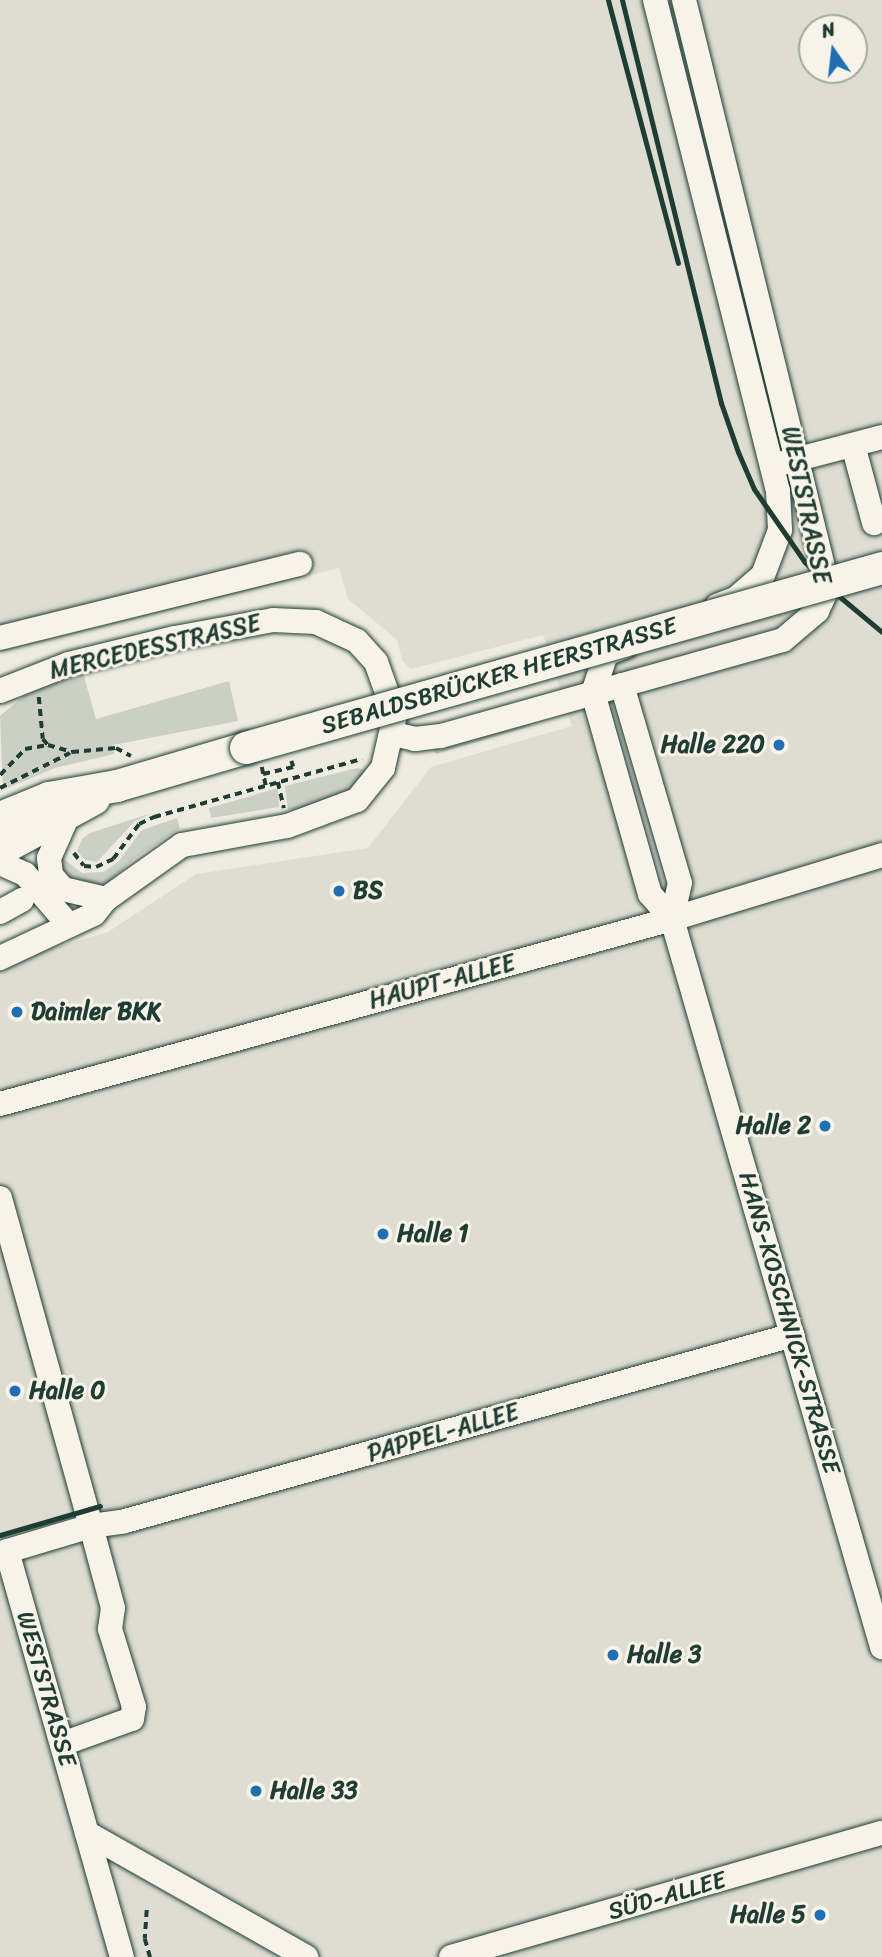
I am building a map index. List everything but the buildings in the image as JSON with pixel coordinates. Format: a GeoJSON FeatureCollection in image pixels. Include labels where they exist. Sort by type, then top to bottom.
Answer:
{"type":"FeatureCollection","features":[{"type":"Feature","properties":{"kind":"main road","name":"SEBALDSBRÜCKER HEERSTRASSE"},"geometry":{"type":"LineString","coordinates":[[0,818],[59,806],[162,772],[882,568]]}},
{"type":"Feature","properties":{"kind":"main road","name":"SEBALDSBRÜCKER HEERSTRASSE"},"geometry":{"type":"LineString","coordinates":[[0,850],[59,806]]}},
{"type":"Feature","properties":{"kind":"street","name":"WESTSTRASSE"},"geometry":{"type":"LineString","coordinates":[[593,693],[606,654],[735,599],[763,575],[780,530],[772,466],[655,0]]}},
{"type":"Feature","properties":{"kind":"street","name":"WESTSTRASSE"},"geometry":{"type":"LineString","coordinates":[[378,751],[415,739],[442,736],[783,640],[817,611],[828,587],[684,0]]}},
{"type":"Feature","properties":{"kind":"street"},"geometry":{"type":"LineString","coordinates":[[678,89],[705,83]]}},
{"type":"Feature","properties":{"kind":"street"},"geometry":{"type":"LineString","coordinates":[[700,180],[727,173]]}},
{"type":"Feature","properties":{"kind":"street"},"geometry":{"type":"LineString","coordinates":[[725,279],[751,272]]}},
{"type":"Feature","properties":{"kind":"street","name":"WESTSTRASSE"},"geometry":{"type":"LineString","coordinates":[[756,404],[782,397]]}},
{"type":"Feature","properties":{"kind":"street"},"geometry":{"type":"LineString","coordinates":[[772,466],[882,437]]}},
{"type":"Feature","properties":{"kind":"street"},"geometry":{"type":"LineString","coordinates":[[853,445],[874,523]]}},
{"type":"Feature","properties":{"kind":"street"},"geometry":{"type":"LineString","coordinates":[[0,639],[300,564]]}},
{"type":"Feature","properties":{"kind":"street","name":"MERCEDESSTRASSE"},"geometry":{"type":"LineString","coordinates":[[0,691],[38,674],[236,626],[273,620],[316,622],[357,641],[376,662],[389,691],[378,751]]}},
{"type":"Feature","properties":{"kind":"street","name":"HANS-KOSCHNICK-STRASSE"},"geometry":{"type":"LineString","coordinates":[[622,685],[680,883],[672,919]]}},
{"type":"Feature","properties":{"kind":"street","name":"HANS-KOSCHNICK-STRASSE"},"geometry":{"type":"LineString","coordinates":[[593,693],[650,894],[672,919],[882,1647]]}},
{"type":"Feature","properties":{"kind":"street"},"geometry":{"type":"LineString","coordinates":[[0,958],[67,923],[94,914],[106,899],[182,845],[287,826],[356,800],[378,751]]}},
{"type":"Feature","properties":{"kind":"street"},"geometry":{"type":"LineString","coordinates":[[0,799],[37,792],[59,806],[50,858],[51,874],[63,889],[106,899]]}},
{"type":"Feature","properties":{"kind":"street","name":"HAUPT-ALLEE"},"geometry":{"type":"LineString","coordinates":[[0,1104],[672,919],[882,855]]}},
{"type":"Feature","properties":{"kind":"street"},"geometry":{"type":"LineString","coordinates":[[0,863],[25,874],[67,923]]}},
{"type":"Feature","properties":{"kind":"street"},"geometry":{"type":"LineString","coordinates":[[0,912],[22,900]]}},
{"type":"Feature","properties":{"kind":"street"},"geometry":{"type":"LineString","coordinates":[[0,1198],[113,1608],[110,1629],[134,1707],[132,1719],[62,1744]]}},
{"type":"Feature","properties":{"kind":"street","name":"PAPPEL-ALLEE"},"geometry":{"type":"LineString","coordinates":[[91,1526],[125,1521],[793,1335]]}},
{"type":"Feature","properties":{"kind":"street","name":"WESTSTRASSE"},"geometry":{"type":"LineString","coordinates":[[91,1526],[7,1551],[122,1957]]}},
{"type":"Feature","properties":{"kind":"street"},"geometry":{"type":"LineString","coordinates":[[87,1833],[306,1957]]}},
{"type":"Feature","properties":{"kind":"street","name":"SÜD-ALLEE"},"geometry":{"type":"LineString","coordinates":[[452,1957],[882,1833]]}},
{"type":"Feature","properties":{"kind":"path"},"geometry":{"type":"LineString","coordinates":[[38,674],[43,739],[48,745]]}},
{"type":"Feature","properties":{"kind":"path"},"geometry":{"type":"LineString","coordinates":[[0,775],[25,749],[48,745],[72,752]]}},
{"type":"Feature","properties":{"kind":"path"},"geometry":{"type":"LineString","coordinates":[[0,788],[72,752],[116,748],[162,772]]}},
{"type":"Feature","properties":{"kind":"path"},"geometry":{"type":"LineString","coordinates":[[59,806],[75,860],[96,867],[113,859],[139,824],[378,751]]}},
{"type":"Feature","properties":{"kind":"path"},"geometry":{"type":"LineString","coordinates":[[264,774],[266,786]]}},
{"type":"Feature","properties":{"kind":"path"},"geometry":{"type":"LineString","coordinates":[[147,1910],[145,1939],[150,1957]]}},
{"type":"Feature","properties":{"kind":"shaded area"},"geometry":{"type":"Polygon","coordinates":[[[0,0],[882,0],[882,1957],[0,1957],[0,972],[43,951],[108,932],[196,874],[368,848],[431,767],[572,726],[543,635],[411,669],[402,660],[397,640],[348,599],[339,568],[0,652],[0,0]]]}},
{"type":"Feature","properties":{"kind":"shaded area"},"geometry":{"type":"Polygon","coordinates":[[[83,673],[96,719],[229,681],[238,721],[113,745],[114,754],[55,768],[3,790],[0,716],[25,695],[83,673]]]}},
{"type":"Feature","properties":{"kind":"shaded area"},"geometry":{"type":"Polygon","coordinates":[[[530,720],[531,726],[436,754],[431,747],[530,720]]]}},
{"type":"Feature","properties":{"kind":"shaded area"},"geometry":{"type":"Polygon","coordinates":[[[357,768],[366,770],[348,792],[313,808],[288,810],[285,786],[357,768]]]}},
{"type":"Feature","properties":{"kind":"shaded area"},"geometry":{"type":"Polygon","coordinates":[[[278,788],[279,807],[211,818],[209,808],[278,788]]]}},
{"type":"Feature","properties":{"kind":"shaded area"},"geometry":{"type":"Polygon","coordinates":[[[152,813],[134,822],[97,862],[85,860],[77,851],[82,839],[90,833],[152,813]]]}},
{"type":"Feature","properties":{"kind":"shaded area"},"geometry":{"type":"Polygon","coordinates":[[[177,818],[180,828],[134,859],[109,882],[100,886],[64,877],[60,856],[82,873],[103,872],[118,862],[142,830],[177,818]]]}},
{"type":"Feature","properties":{"kind":"railway"},"geometry":{"type":"LineString","coordinates":[[608,0],[678,263]]}},
{"type":"Feature","properties":{"kind":"railway"},"geometry":{"type":"LineString","coordinates":[[622,0],[721,403],[738,452],[754,489],[804,561],[828,587],[882,632]]}},
{"type":"Feature","properties":{"kind":"railway"},"geometry":{"type":"LineString","coordinates":[[0,1535],[100,1506]]}},
{"type":"Feature","properties":{"kind":"place","name":"Halle 220"},"geometry":{"type":"Point","coordinates":[779,745]}},
{"type":"Feature","properties":{"kind":"place","name":"BS"},"geometry":{"type":"Point","coordinates":[339,891]}},
{"type":"Feature","properties":{"kind":"place","name":"Daimler BKK"},"geometry":{"type":"Point","coordinates":[17,1012]}},
{"type":"Feature","properties":{"kind":"place","name":"Halle 2"},"geometry":{"type":"Point","coordinates":[825,1126]}},
{"type":"Feature","properties":{"kind":"place","name":"Halle 1"},"geometry":{"type":"Point","coordinates":[383,1234]}},
{"type":"Feature","properties":{"kind":"place","name":"Halle 0"},"geometry":{"type":"Point","coordinates":[15,1391]}},
{"type":"Feature","properties":{"kind":"place","name":"Halle 3"},"geometry":{"type":"Point","coordinates":[613,1655]}},
{"type":"Feature","properties":{"kind":"place","name":"Halle 33"},"geometry":{"type":"Point","coordinates":[256,1791]}},
{"type":"Feature","properties":{"kind":"place","name":"Halle 5"},"geometry":{"type":"Point","coordinates":[820,1915]}}]}
